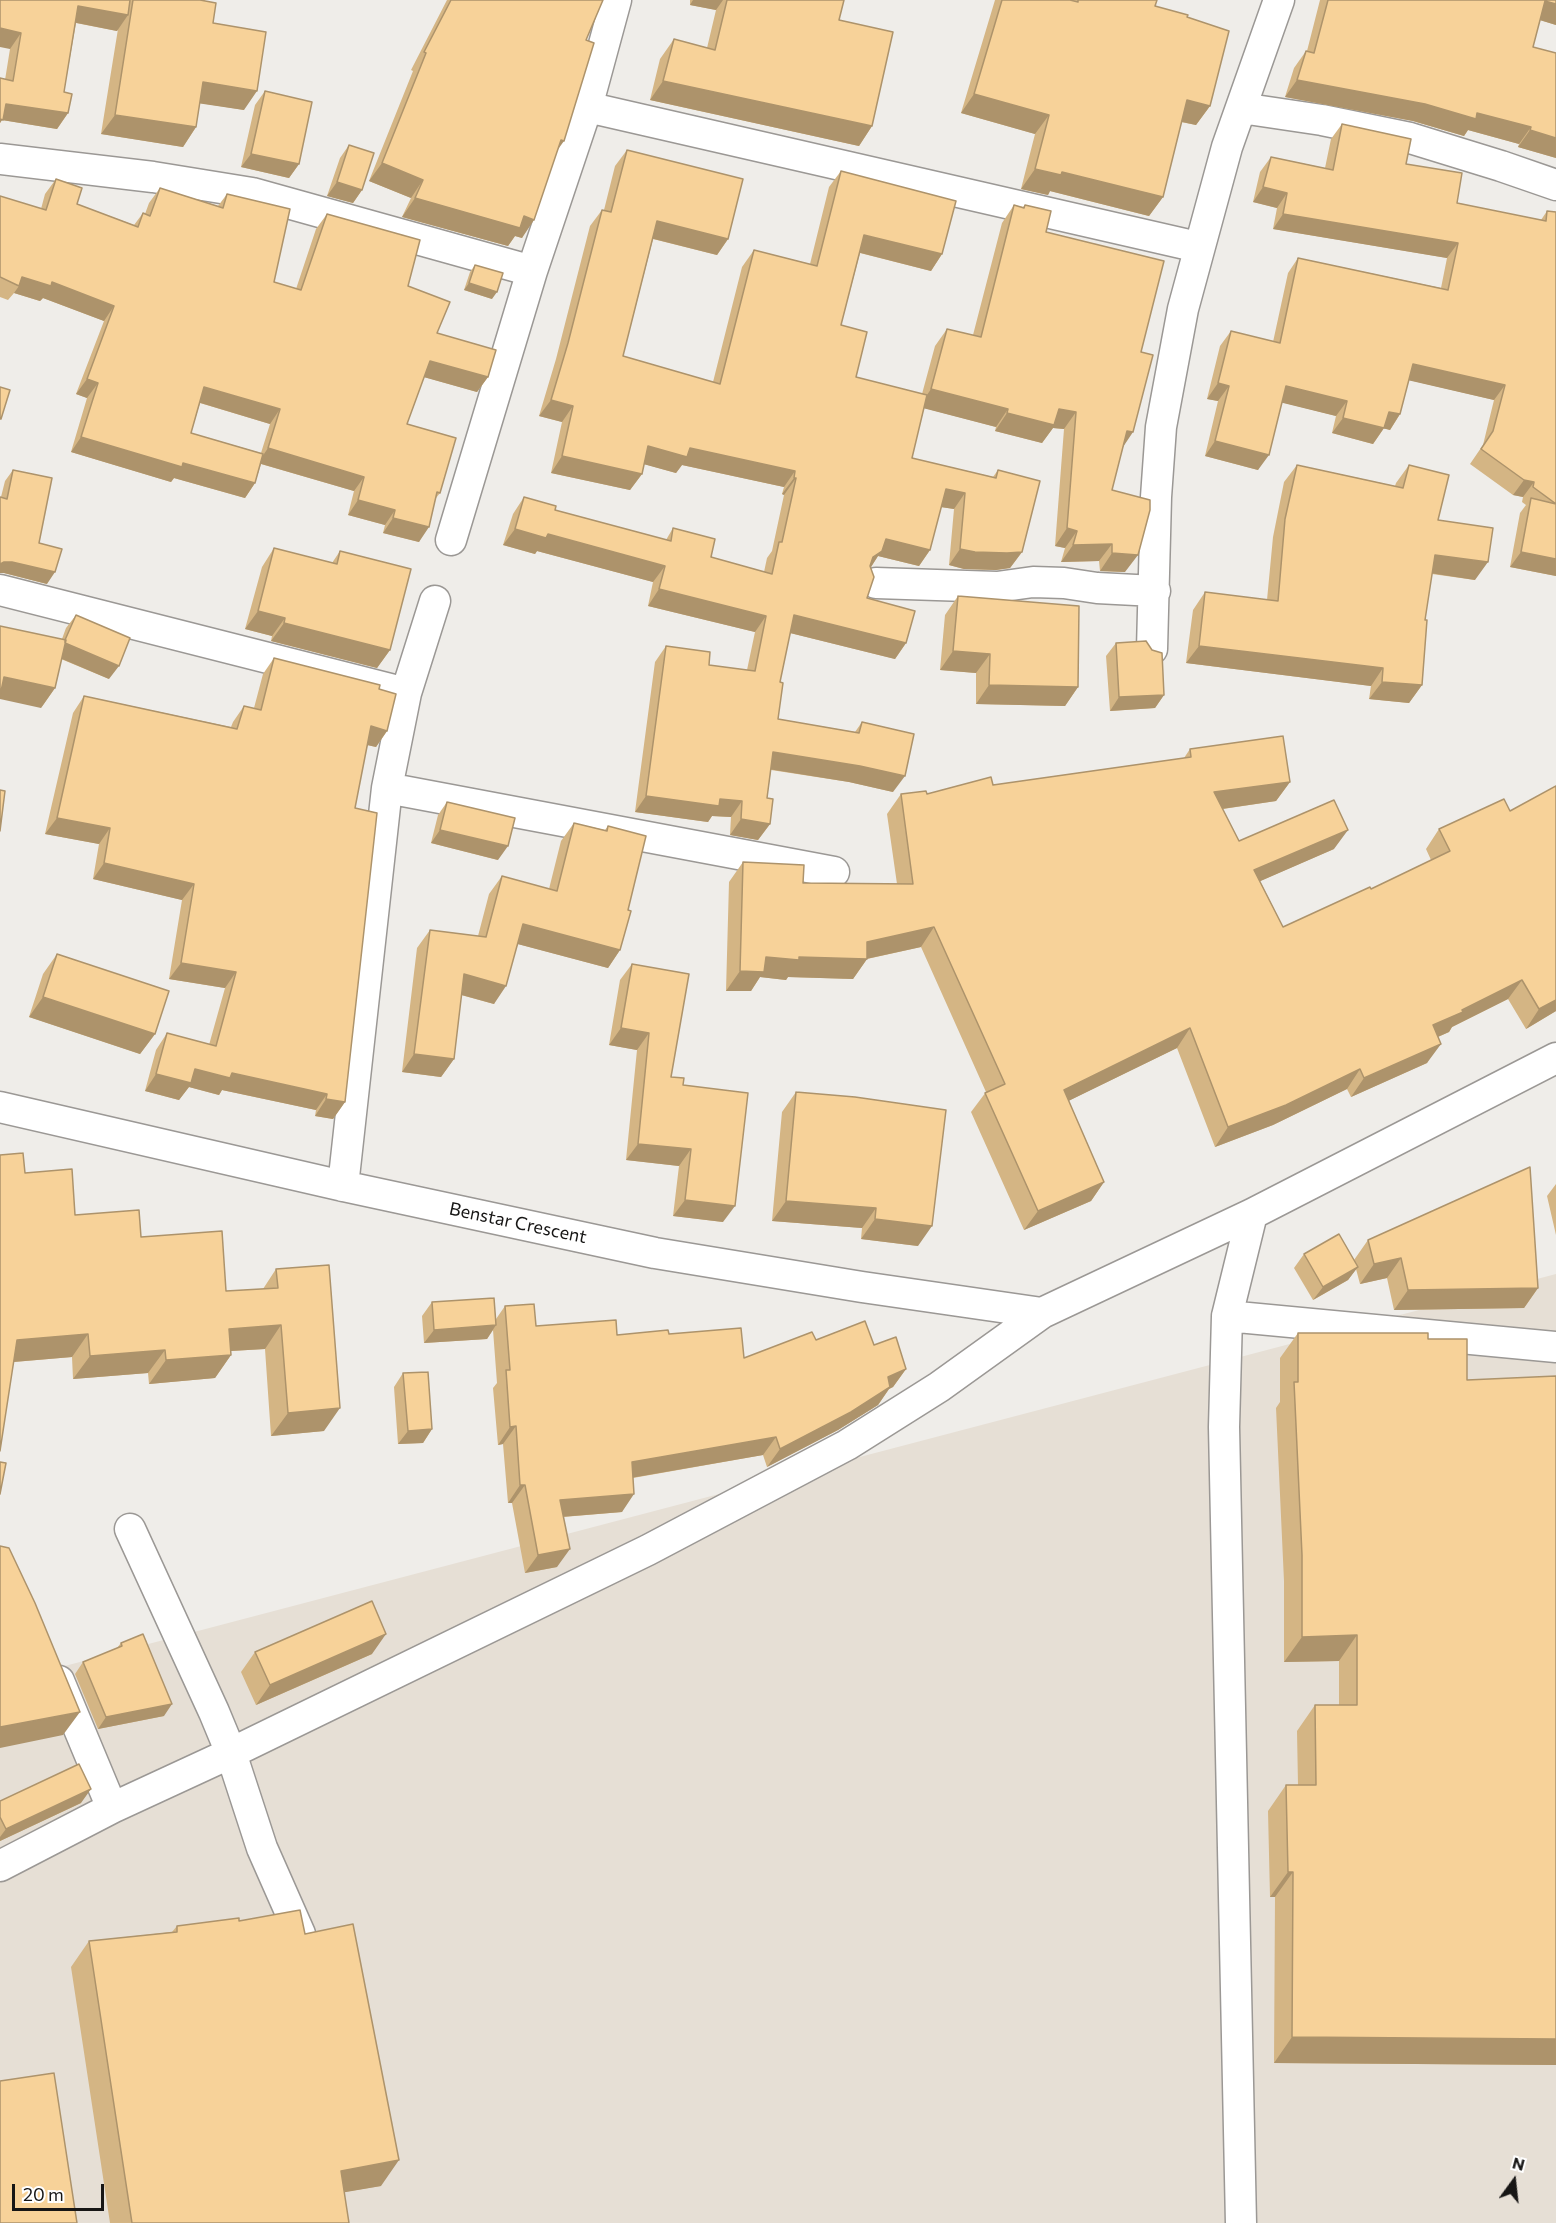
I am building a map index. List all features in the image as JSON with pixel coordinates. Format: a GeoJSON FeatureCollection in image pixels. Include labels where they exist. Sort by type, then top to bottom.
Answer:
{"type":"FeatureCollection","features":[{"type":"Feature","properties":{"kind":"street"},"geometry":{"type":"LineString","coordinates":[[451,540],[532,271],[587,107],[616,0]]}},
{"type":"Feature","properties":{"kind":"street"},"geometry":{"type":"LineString","coordinates":[[1152,649],[1156,497],[1161,427],[1183,309],[1227,147],[1279,0]]}},
{"type":"Feature","properties":{"kind":"street"},"geometry":{"type":"LineString","coordinates":[[587,107],[1198,247]]}},
{"type":"Feature","properties":{"kind":"street"},"geometry":{"type":"LineString","coordinates":[[1241,108],[1322,120],[1410,138],[1556,185]]}},
{"type":"Feature","properties":{"kind":"street"},"geometry":{"type":"LineString","coordinates":[[0,159],[153,177],[252,193],[532,271]]}},
{"type":"Feature","properties":{"kind":"street"},"geometry":{"type":"LineString","coordinates":[[876,583],[997,587],[1033,582],[1155,591]]}},
{"type":"Feature","properties":{"kind":"street"},"geometry":{"type":"LineString","coordinates":[[0,590],[406,693]]}},
{"type":"Feature","properties":{"kind":"street"},"geometry":{"type":"LineString","coordinates":[[343,1186],[387,788],[406,693],[435,601]]}},
{"type":"Feature","properties":{"kind":"street"},"geometry":{"type":"LineString","coordinates":[[387,788],[834,872]]}},
{"type":"Feature","properties":{"kind":"street"},"geometry":{"type":"LineString","coordinates":[[0,1866],[112,1808],[231,1754],[648,1550],[847,1444],[939,1387],[1042,1313],[1252,1214],[1556,1058]]}},
{"type":"Feature","properties":{"kind":"street","name":"Benstar Crescent"},"geometry":{"type":"LineString","coordinates":[[0,1107],[343,1186],[656,1253],[862,1287],[1042,1313]]}},
{"type":"Feature","properties":{"kind":"street"},"geometry":{"type":"LineString","coordinates":[[1241,2223],[1224,1427],[1227,1316],[1252,1214]]}},
{"type":"Feature","properties":{"kind":"street"},"geometry":{"type":"LineString","coordinates":[[1227,1316],[1556,1347]]}},
{"type":"Feature","properties":{"kind":"street"},"geometry":{"type":"LineString","coordinates":[[130,1529],[214,1712],[231,1754],[262,1848],[300,1934]]}},
{"type":"Feature","properties":{"kind":"street"},"geometry":{"type":"LineString","coordinates":[[47,1651],[112,1808]]}},
{"type":"Feature","properties":{"kind":"shaded area"},"geometry":{"type":"Polygon","coordinates":[[[1556,1274],[1556,2223],[0,2223],[0,1683],[1556,1274]]]}},
{"type":"Feature","properties":{"kind":"building"},"geometry":{"type":"Polygon","coordinates":[[[0,0],[130,0],[128,15],[78,6],[64,92],[72,94],[68,113],[6,104],[3,120],[0,119],[0,78],[13,81],[21,33],[0,28],[0,0]]]}},
{"type":"Feature","properties":{"kind":"building"},"geometry":{"type":"Polygon","coordinates":[[[133,0],[200,0],[216,3],[213,23],[266,32],[257,91],[203,82],[196,127],[115,115],[133,0]]]}},
{"type":"Feature","properties":{"kind":"building"},"geometry":{"type":"Polygon","coordinates":[[[451,0],[603,0],[586,40],[594,43],[564,141],[561,140],[534,220],[524,216],[520,228],[415,198],[423,180],[382,163],[426,53],[424,52],[451,0]]]}},
{"type":"Feature","properties":{"kind":"building"},"geometry":{"type":"Polygon","coordinates":[[[727,0],[844,0],[839,20],[893,32],[872,126],[663,81],[674,39],[715,50],[727,0]]]}},
{"type":"Feature","properties":{"kind":"building"},"geometry":{"type":"Polygon","coordinates":[[[1002,0],[1078,2],[1078,0],[1157,0],[1155,6],[1188,15],[1187,17],[1229,31],[1210,106],[1187,100],[1163,197],[1062,172],[1061,175],[1035,169],[1049,115],[974,94],[1002,0]]]}},
{"type":"Feature","properties":{"kind":"building"},"geometry":{"type":"Polygon","coordinates":[[[1328,0],[1556,0],[1556,4],[1545,1],[1533,47],[1556,53],[1556,138],[1530,130],[1531,127],[1477,113],[1476,119],[1425,104],[1297,80],[1306,51],[1314,53],[1328,0]]]}},
{"type":"Feature","properties":{"kind":"building"},"geometry":{"type":"Polygon","coordinates":[[[265,91],[312,102],[299,164],[251,154],[265,91]]]}},
{"type":"Feature","properties":{"kind":"building"},"geometry":{"type":"Polygon","coordinates":[[[1342,124],[1411,139],[1406,164],[1462,173],[1457,203],[1546,221],[1547,211],[1556,212],[1556,504],[1533,487],[1534,482],[1524,480],[1481,449],[1493,431],[1505,385],[1413,364],[1400,414],[1389,412],[1384,428],[1343,418],[1347,401],[1286,386],[1269,455],[1215,441],[1229,386],[1218,383],[1231,331],[1280,343],[1298,258],[1448,290],[1458,243],[1283,214],[1287,193],[1263,187],[1271,157],[1333,170],[1342,124]]]}},
{"type":"Feature","properties":{"kind":"building"},"geometry":{"type":"Polygon","coordinates":[[[349,145],[374,153],[362,190],[337,182],[349,145]]]}},
{"type":"Feature","properties":{"kind":"building"},"geometry":{"type":"Polygon","coordinates":[[[627,150],[743,179],[728,239],[657,221],[623,356],[720,384],[754,250],[817,266],[841,171],[956,201],[942,254],[864,235],[841,325],[867,332],[856,377],[927,395],[912,458],[996,478],[998,470],[1040,481],[1022,552],[975,552],[960,549],[965,493],[946,489],[930,550],[886,539],[882,551],[873,557],[870,566],[874,577],[867,598],[915,611],[906,643],[794,615],[780,682],[783,683],[778,719],[859,733],[862,722],[914,734],[905,776],[773,752],[767,798],[773,799],[770,824],[741,819],[742,801],[720,799],[719,806],[646,796],[666,646],[710,652],[709,665],[755,671],[766,616],[659,589],[665,566],[548,534],[546,538],[515,529],[524,497],[556,506],[555,510],[671,541],[673,528],[715,539],[711,557],[772,574],[779,542],[782,542],[796,478],[794,478],[795,471],[690,448],[687,457],[648,446],[642,474],[562,456],[573,406],[551,400],[602,210],[611,212],[627,150]]]}},
{"type":"Feature","properties":{"kind":"building"},"geometry":{"type":"Polygon","coordinates":[[[56,179],[82,188],[77,204],[138,227],[143,213],[150,216],[160,188],[223,208],[227,194],[290,209],[274,282],[301,290],[327,214],[420,240],[408,286],[450,302],[437,333],[496,350],[488,377],[430,361],[407,424],[456,438],[440,493],[437,492],[429,527],[393,518],[395,510],[358,500],[364,477],[268,448],[280,409],[204,387],[191,433],[263,454],[255,483],[183,463],[182,467],[81,437],[98,383],[87,379],[114,306],[52,282],[51,286],[22,277],[19,286],[0,277],[0,196],[46,210],[56,179]]]}},
{"type":"Feature","properties":{"kind":"building"},"geometry":{"type":"Polygon","coordinates":[[[1014,205],[1051,211],[1046,232],[1164,261],[1141,352],[1153,355],[1133,432],[1127,431],[1112,490],[1150,500],[1150,510],[1138,555],[1112,553],[1112,544],[1073,545],[1077,531],[1067,528],[1076,412],[1059,409],[1054,425],[1007,413],[1008,409],[931,389],[947,329],[981,337],[1014,205]]]}},
{"type":"Feature","properties":{"kind":"building"},"geometry":{"type":"Polygon","coordinates":[[[475,265],[503,273],[497,292],[469,283],[475,265]]]}},
{"type":"Feature","properties":{"kind":"building"},"geometry":{"type":"Polygon","coordinates":[[[0,387],[10,390],[1,419],[0,419],[0,387]]]}},
{"type":"Feature","properties":{"kind":"building"},"geometry":{"type":"Polygon","coordinates":[[[1297,465],[1403,488],[1409,465],[1449,475],[1438,520],[1493,528],[1488,562],[1435,555],[1425,620],[1427,620],[1422,685],[1382,682],[1383,668],[1199,646],[1205,592],[1278,601],[1285,519],[1297,465]]]}},
{"type":"Feature","properties":{"kind":"building"},"geometry":{"type":"Polygon","coordinates":[[[13,470],[52,478],[39,543],[62,549],[55,572],[12,562],[0,564],[0,497],[7,499],[13,470]]]}},
{"type":"Feature","properties":{"kind":"building"},"geometry":{"type":"Polygon","coordinates":[[[1531,498],[1556,504],[1556,559],[1521,552],[1531,498]]]}},
{"type":"Feature","properties":{"kind":"building"},"geometry":{"type":"Polygon","coordinates":[[[274,548],[337,564],[340,551],[411,569],[390,650],[284,623],[285,618],[258,611],[274,548]]]}},
{"type":"Feature","properties":{"kind":"building"},"geometry":{"type":"Polygon","coordinates":[[[958,596],[1079,606],[1078,687],[989,685],[990,654],[953,651],[958,596]]]}},
{"type":"Feature","properties":{"kind":"building"},"geometry":{"type":"Polygon","coordinates":[[[76,615],[130,638],[119,666],[65,643],[76,615]]]}},
{"type":"Feature","properties":{"kind":"building"},"geometry":{"type":"Polygon","coordinates":[[[0,626],[66,640],[55,688],[4,677],[0,696],[0,626]]]}},
{"type":"Feature","properties":{"kind":"building"},"geometry":{"type":"Polygon","coordinates":[[[1146,641],[1152,650],[1162,653],[1164,695],[1119,697],[1116,643],[1146,641]]]}},
{"type":"Feature","properties":{"kind":"building"},"geometry":{"type":"Polygon","coordinates":[[[274,658],[380,685],[379,689],[396,694],[387,731],[371,726],[355,808],[377,813],[345,1102],[326,1099],[327,1094],[232,1073],[230,1078],[195,1069],[191,1083],[156,1074],[167,1033],[216,1046],[236,972],[181,963],[194,884],[104,863],[110,828],[57,818],[84,696],[237,729],[244,706],[261,710],[274,658]]]}},
{"type":"Feature","properties":{"kind":"building"},"geometry":{"type":"Polygon","coordinates":[[[1283,736],[1290,782],[1214,792],[1239,841],[1334,800],[1348,830],[1254,870],[1283,927],[1370,887],[1371,889],[1450,851],[1439,829],[1504,799],[1510,811],[1556,786],[1556,1000],[1539,1009],[1522,980],[1462,1010],[1463,1012],[1433,1025],[1441,1044],[1364,1078],[1360,1069],[1286,1105],[1228,1127],[1190,1028],[1064,1090],[1104,1182],[1038,1211],[985,1093],[1005,1084],[934,927],[867,942],[867,959],[799,957],[799,960],[766,957],[764,972],[740,971],[743,862],[804,865],[803,883],[913,884],[901,794],[926,791],[927,794],[991,777],[993,785],[1191,757],[1190,749],[1283,736]]]}},
{"type":"Feature","properties":{"kind":"building"},"geometry":{"type":"Polygon","coordinates":[[[0,790],[5,791],[0,831],[0,790]]]}},
{"type":"Feature","properties":{"kind":"building"},"geometry":{"type":"Polygon","coordinates":[[[447,802],[515,818],[508,846],[440,830],[447,802]]]}},
{"type":"Feature","properties":{"kind":"building"},"geometry":{"type":"Polygon","coordinates":[[[574,823],[607,831],[608,826],[646,836],[628,910],[631,911],[620,950],[523,924],[506,986],[464,974],[454,1059],[414,1054],[430,930],[486,937],[502,876],[557,891],[574,823]]]}},
{"type":"Feature","properties":{"kind":"building"},"geometry":{"type":"Polygon","coordinates":[[[57,954],[169,991],[155,1034],[43,997],[57,954]]]}},
{"type":"Feature","properties":{"kind":"building"},"geometry":{"type":"Polygon","coordinates":[[[632,964],[689,974],[671,1077],[684,1078],[683,1085],[748,1093],[735,1206],[685,1200],[691,1149],[638,1144],[649,1033],[621,1028],[632,964]]]}},
{"type":"Feature","properties":{"kind":"building"},"geometry":{"type":"Polygon","coordinates":[[[796,1092],[855,1097],[946,1110],[932,1226],[875,1219],[876,1208],[786,1201],[796,1092]]]}},
{"type":"Feature","properties":{"kind":"building"},"geometry":{"type":"Polygon","coordinates":[[[23,1153],[25,1173],[72,1169],[75,1215],[139,1210],[141,1237],[222,1231],[226,1291],[278,1288],[276,1269],[329,1265],[340,1408],[288,1413],[281,1325],[229,1329],[231,1355],[166,1360],[165,1350],[90,1356],[88,1334],[17,1340],[0,1451],[0,1155],[23,1153]]]}},
{"type":"Feature","properties":{"kind":"building"},"geometry":{"type":"Polygon","coordinates":[[[1530,1167],[1538,1288],[1408,1290],[1401,1258],[1374,1264],[1368,1240],[1530,1167]]]}},
{"type":"Feature","properties":{"kind":"building"},"geometry":{"type":"Polygon","coordinates":[[[1339,1234],[1358,1267],[1323,1287],[1304,1254],[1339,1234]]]}},
{"type":"Feature","properties":{"kind":"building"},"geometry":{"type":"Polygon","coordinates":[[[494,1298],[496,1325],[434,1330],[432,1302],[494,1298]]]}},
{"type":"Feature","properties":{"kind":"building"},"geometry":{"type":"Polygon","coordinates":[[[534,1304],[536,1326],[616,1320],[617,1335],[668,1330],[669,1334],[741,1328],[744,1358],[812,1332],[816,1340],[865,1321],[874,1345],[896,1337],[906,1369],[888,1377],[890,1387],[851,1412],[780,1449],[776,1437],[632,1462],[634,1494],[560,1500],[570,1549],[538,1555],[525,1485],[520,1485],[516,1426],[510,1427],[506,1370],[510,1370],[505,1306],[534,1304]]]}},
{"type":"Feature","properties":{"kind":"building"},"geometry":{"type":"Polygon","coordinates":[[[1298,1333],[1428,1333],[1428,1339],[1467,1339],[1467,1380],[1556,1376],[1556,2039],[1292,2037],[1293,1872],[1288,1872],[1286,1785],[1316,1785],[1315,1705],[1357,1705],[1357,1635],[1302,1637],[1302,1555],[1294,1382],[1298,1382],[1298,1333]]]}},
{"type":"Feature","properties":{"kind":"building"},"geometry":{"type":"Polygon","coordinates":[[[428,1372],[432,1429],[408,1431],[403,1373],[428,1372]]]}},
{"type":"Feature","properties":{"kind":"building"},"geometry":{"type":"Polygon","coordinates":[[[0,1462],[6,1463],[0,1494],[0,1462]]]}},
{"type":"Feature","properties":{"kind":"building"},"geometry":{"type":"Polygon","coordinates":[[[0,1546],[9,1548],[35,1603],[80,1712],[0,1727],[0,1546]]]}},
{"type":"Feature","properties":{"kind":"building"},"geometry":{"type":"Polygon","coordinates":[[[372,1601],[386,1634],[270,1685],[255,1652],[372,1601]]]}},
{"type":"Feature","properties":{"kind":"building"},"geometry":{"type":"Polygon","coordinates":[[[143,1634],[172,1704],[106,1717],[83,1662],[122,1646],[121,1643],[143,1634]]]}},
{"type":"Feature","properties":{"kind":"building"},"geometry":{"type":"Polygon","coordinates":[[[79,1764],[91,1789],[6,1829],[0,1817],[0,1801],[79,1764]]]}},
{"type":"Feature","properties":{"kind":"building"},"geometry":{"type":"Polygon","coordinates":[[[300,1910],[305,1934],[353,1924],[399,2160],[341,2171],[349,2223],[132,2223],[89,1941],[177,1932],[177,1926],[239,1918],[239,1921],[300,1910]]]}},
{"type":"Feature","properties":{"kind":"building"},"geometry":{"type":"Polygon","coordinates":[[[54,2073],[77,2223],[0,2223],[0,2081],[54,2073]]]}}]}
